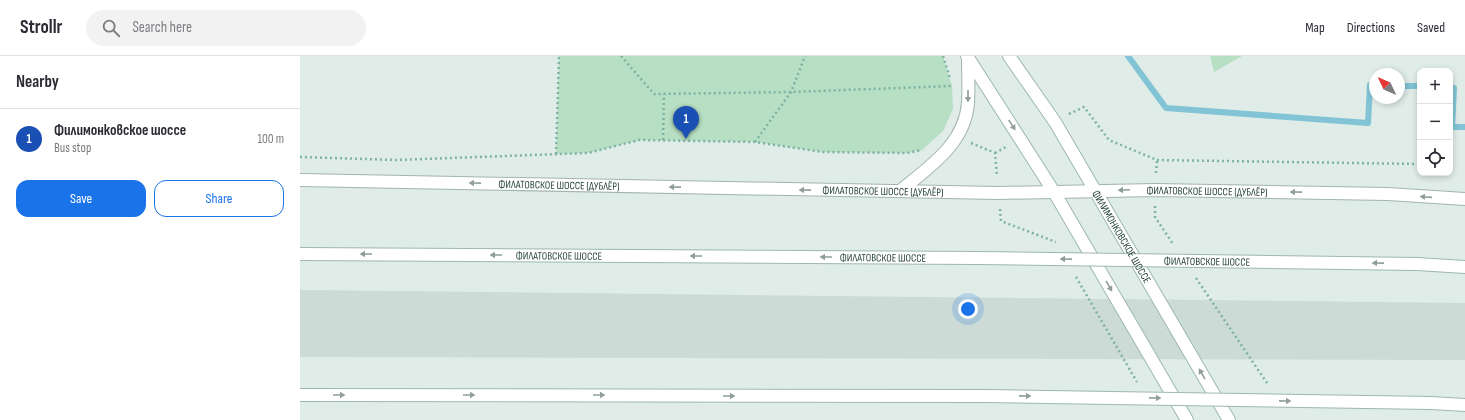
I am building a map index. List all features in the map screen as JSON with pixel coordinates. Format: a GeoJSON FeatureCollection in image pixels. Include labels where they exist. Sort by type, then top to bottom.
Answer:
{"type":"FeatureCollection","features":[{"type":"Feature","properties":{"kind":"main road"},"geometry":{"type":"LineString","coordinates":[[900,191],[945,154],[958,136],[963,125],[968,105],[967,56]]}},
{"type":"Feature","properties":{"kind":"main road"},"geometry":{"type":"LineString","coordinates":[[967,56],[1054,192],[1187,420]]}},
{"type":"Feature","properties":{"kind":"main road","name":"ФИЛИМОНКОВСКОЕ ШОССЕ"},"geometry":{"type":"LineString","coordinates":[[1009,56],[1055,122],[1097,191],[1229,420]]}},
{"type":"Feature","properties":{"kind":"main road","name":"ФИЛАТОВСКОЕ ШОССЕ (ДУБЛЁР)"},"geometry":{"type":"LineString","coordinates":[[300,180],[998,193],[1155,190],[1388,194],[1465,199]]}},
{"type":"Feature","properties":{"kind":"main road","name":"ФИЛАТОВСКОЕ ШОССЕ"},"geometry":{"type":"LineString","coordinates":[[300,254],[977,258],[1417,264],[1465,267]]}},
{"type":"Feature","properties":{"kind":"main road"},"geometry":{"type":"LineString","coordinates":[[300,395],[986,396],[1431,403],[1465,405]]}},
{"type":"Feature","properties":{"kind":"path"},"geometry":{"type":"LineString","coordinates":[[556,154],[559,56]]}},
{"type":"Feature","properties":{"kind":"path"},"geometry":{"type":"LineString","coordinates":[[621,56],[654,94],[791,92],[952,86],[943,56]]}},
{"type":"Feature","properties":{"kind":"path"},"geometry":{"type":"LineString","coordinates":[[755,142],[791,92],[805,56]]}},
{"type":"Feature","properties":{"kind":"path"},"geometry":{"type":"LineString","coordinates":[[663,140],[664,94]]}},
{"type":"Feature","properties":{"kind":"path"},"geometry":{"type":"LineString","coordinates":[[1084,106],[1109,140],[1157,160],[1417,164]]}},
{"type":"Feature","properties":{"kind":"path"},"geometry":{"type":"LineString","coordinates":[[300,157],[396,160],[588,153],[640,140],[755,142],[823,152],[907,153],[922,150],[926,146]]}},
{"type":"Feature","properties":{"kind":"path"},"geometry":{"type":"LineString","coordinates":[[1157,160],[1155,218],[1178,250]]}},
{"type":"Feature","properties":{"kind":"path"},"geometry":{"type":"LineString","coordinates":[[1195,276],[1270,387]]}},
{"type":"Feature","properties":{"kind":"shaded area"},"geometry":{"type":"Polygon","coordinates":[[[300,290],[1465,303],[1465,360],[300,357],[300,290]]]}},
{"type":"Feature","properties":{"kind":"green space"},"geometry":{"type":"Polygon","coordinates":[[[559,56],[943,56],[952,86],[953,109],[943,131],[922,150],[907,153],[823,152],[755,142],[640,140],[588,153],[556,154],[559,56]]]}},
{"type":"Feature","properties":{"kind":"green space"},"geometry":{"type":"Polygon","coordinates":[[[1210,56],[1242,56],[1214,72],[1210,56]]]}},
{"type":"Feature","properties":{"kind":"waterway"},"geometry":{"type":"LineString","coordinates":[[1128,56],[1166,108],[1368,123],[1369,104]]}},
{"type":"Feature","properties":{"kind":"waterway"},"geometry":{"type":"LineString","coordinates":[[1405,86],[1417,86]]}},
{"type":"Feature","properties":{"kind":"waterway"},"geometry":{"type":"LineString","coordinates":[[1453,88],[1452,127],[1465,127]]}},
{"type":"Feature","properties":{"kind":"place","name":"Филимонковское шоссе"},"geometry":{"type":"Point","coordinates":[686,139]}}]}
